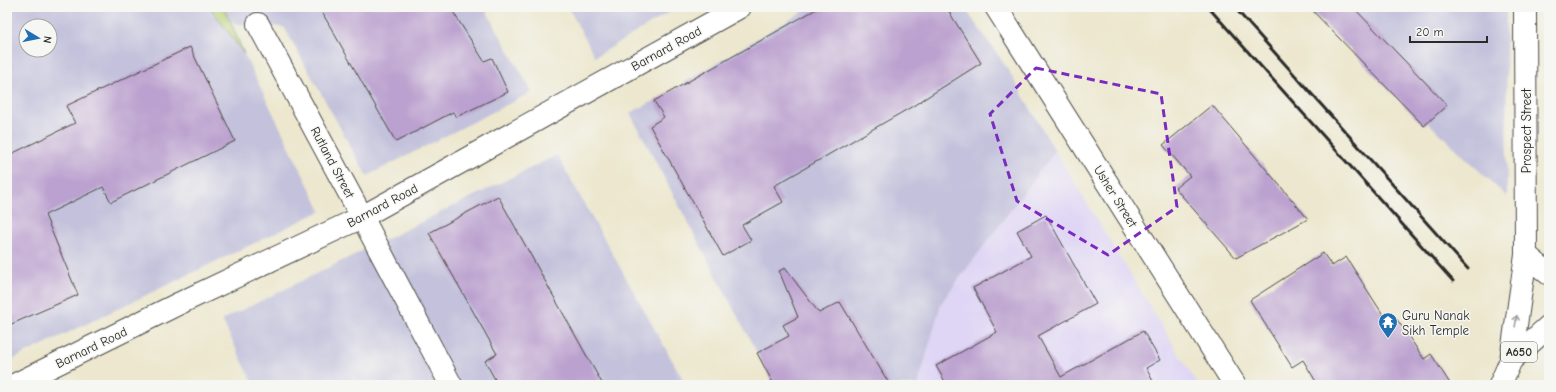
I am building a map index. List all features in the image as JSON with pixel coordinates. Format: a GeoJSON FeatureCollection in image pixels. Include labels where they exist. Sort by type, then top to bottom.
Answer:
{"type":"FeatureCollection","features":[{"type":"Feature","properties":{"kind":"street","name":"Barnard Road"},"geometry":{"type":"LineString","coordinates":[[14,385],[178,304],[362,217],[740,7]]}},
{"type":"Feature","properties":{"kind":"street","name":"Usher Street"},"geometry":{"type":"LineString","coordinates":[[996,7],[1235,385]]}},
{"type":"Feature","properties":{"kind":"street","name":"Prospect Street"},"geometry":{"type":"LineString","coordinates":[[1511,360],[1526,255],[1525,7]]}},
{"type":"Feature","properties":{"kind":"street","name":"Rutland Street"},"geometry":{"type":"LineString","coordinates":[[258,24],[450,385]]}},
{"type":"Feature","properties":{"kind":"street"},"geometry":{"type":"LineString","coordinates":[[1526,255],[1549,274]]}},
{"type":"Feature","properties":{"kind":"street","name":"A650"},"geometry":{"type":"LineString","coordinates":[[1500,385],[1511,360],[1549,326]]}},
{"type":"Feature","properties":{"kind":"highlighted area"},"geometry":{"type":"Polygon","coordinates":[[[1036,68],[1161,94],[1177,207],[1108,255],[1017,201],[990,114],[1036,68]]]}},
{"type":"Feature","properties":{"kind":"shaded area"},"geometry":{"type":"Polygon","coordinates":[[[7,7],[210,7],[244,54],[321,211],[7,362],[7,7]]]}},
{"type":"Feature","properties":{"kind":"shaded area"},"geometry":{"type":"Polygon","coordinates":[[[223,7],[484,7],[532,92],[367,176],[284,27],[231,23],[223,7]]]}},
{"type":"Feature","properties":{"kind":"shaded area"},"geometry":{"type":"Polygon","coordinates":[[[568,7],[678,7],[595,57],[568,7]]]}},
{"type":"Feature","properties":{"kind":"shaded area"},"geometry":{"type":"Polygon","coordinates":[[[810,7],[964,7],[1007,68],[1055,151],[941,303],[918,385],[774,385],[630,113],[654,101],[810,7]]]}},
{"type":"Feature","properties":{"kind":"shaded area"},"geometry":{"type":"Polygon","coordinates":[[[1306,7],[1506,7],[1507,197],[1306,7]]]}},
{"type":"Feature","properties":{"kind":"shaded area"},"geometry":{"type":"Polygon","coordinates":[[[1055,151],[1198,385],[918,385],[941,303],[1055,151]]]}},
{"type":"Feature","properties":{"kind":"shaded area"},"geometry":{"type":"Polygon","coordinates":[[[557,155],[686,385],[254,385],[222,320],[557,155]]]}},
{"type":"Feature","properties":{"kind":"green space"},"geometry":{"type":"Polygon","coordinates":[[[210,7],[223,7],[244,54],[210,7]]]}},
{"type":"Feature","properties":{"kind":"building"},"geometry":{"type":"Polygon","coordinates":[[[319,7],[450,7],[484,61],[492,58],[508,92],[456,117],[453,112],[396,142],[319,7]]]}},
{"type":"Feature","properties":{"kind":"building"},"geometry":{"type":"Polygon","coordinates":[[[820,7],[946,7],[981,63],[913,106],[774,186],[783,202],[742,225],[751,240],[723,256],[650,126],[664,117],[654,101],[820,7]]]}},
{"type":"Feature","properties":{"kind":"building"},"geometry":{"type":"Polygon","coordinates":[[[1309,7],[1353,7],[1447,105],[1424,126],[1309,7]]]}},
{"type":"Feature","properties":{"kind":"building"},"geometry":{"type":"Polygon","coordinates":[[[190,47],[235,141],[111,202],[103,187],[45,215],[78,295],[7,326],[7,156],[75,123],[66,106],[190,47]]]}},
{"type":"Feature","properties":{"kind":"building"},"geometry":{"type":"Polygon","coordinates":[[[1212,105],[1308,219],[1236,258],[1175,188],[1190,176],[1163,145],[1212,105]]]}},
{"type":"Feature","properties":{"kind":"building"},"geometry":{"type":"Polygon","coordinates":[[[498,196],[603,385],[498,385],[485,361],[497,354],[429,233],[498,196]]]}},
{"type":"Feature","properties":{"kind":"building"},"geometry":{"type":"Polygon","coordinates":[[[1046,215],[1096,304],[1038,336],[1061,377],[1143,331],[1160,360],[1146,368],[1155,385],[947,385],[936,366],[997,332],[973,288],[1031,256],[1017,231],[1046,215]]]}},
{"type":"Feature","properties":{"kind":"building"},"geometry":{"type":"Polygon","coordinates":[[[1323,253],[1332,266],[1346,257],[1389,324],[1396,318],[1424,359],[1431,354],[1451,385],[1318,385],[1303,360],[1292,367],[1250,300],[1323,253]]]}},
{"type":"Feature","properties":{"kind":"building"},"geometry":{"type":"Polygon","coordinates":[[[785,268],[819,313],[840,302],[890,385],[774,385],[757,353],[789,336],[783,325],[798,317],[779,271],[785,268]]]}},
{"type":"Feature","properties":{"kind":"railway"},"geometry":{"type":"LineString","coordinates":[[1208,7],[1453,281]]}},
{"type":"Feature","properties":{"kind":"railway"},"geometry":{"type":"LineString","coordinates":[[1234,7],[1468,269]]}},
{"type":"Feature","properties":{"kind":"place","name":"Guru Nanak Sikh Temple"},"geometry":{"type":"Point","coordinates":[1388,339]}}]}
